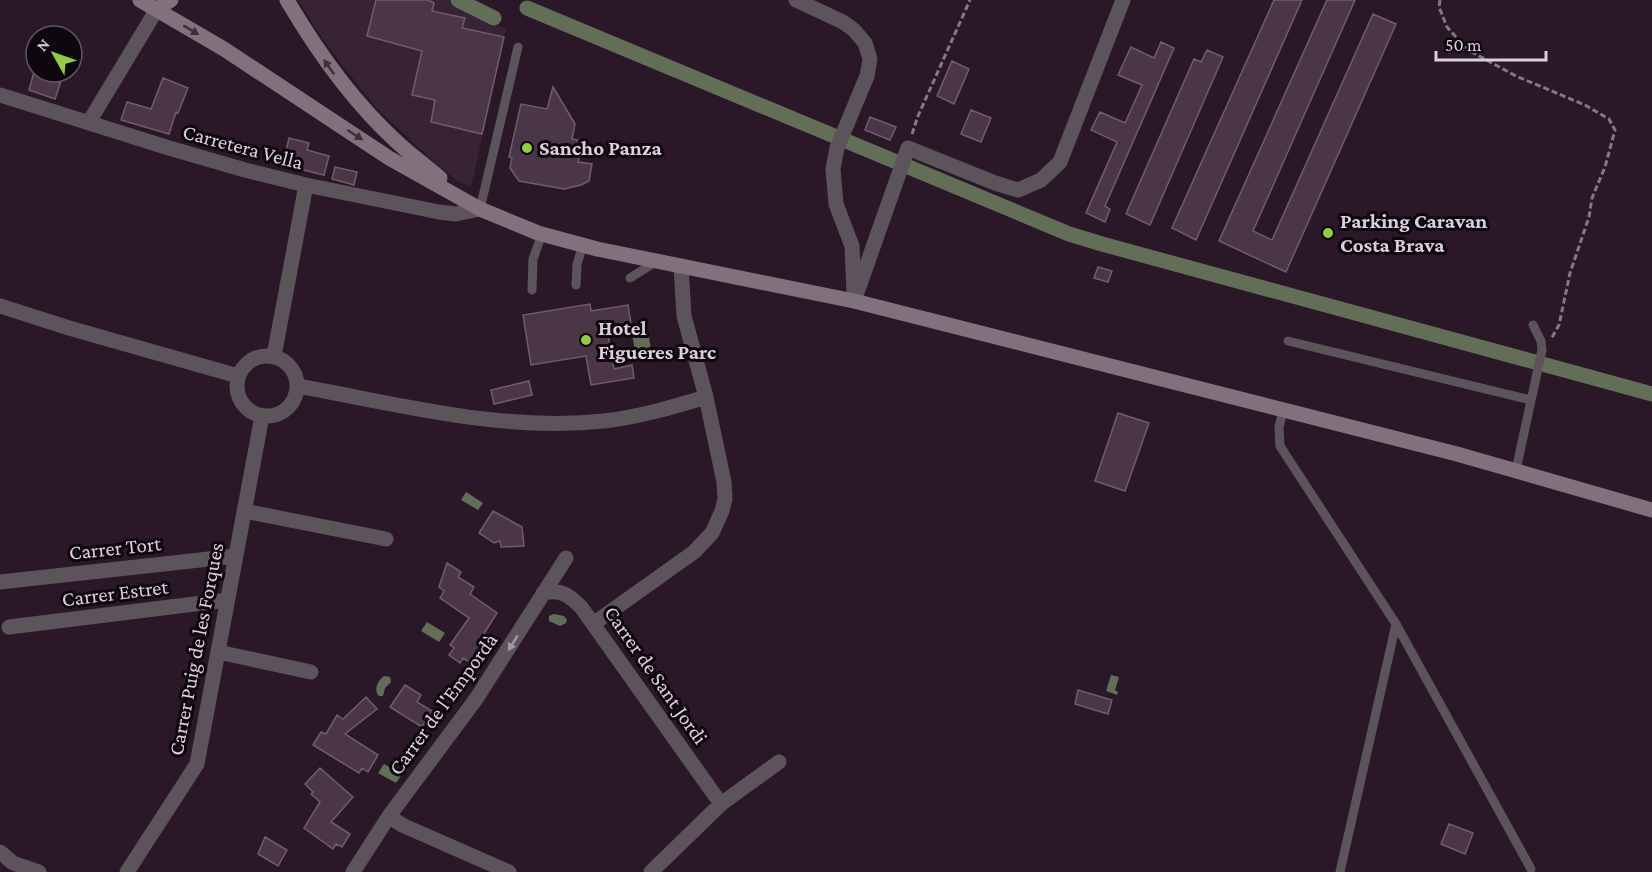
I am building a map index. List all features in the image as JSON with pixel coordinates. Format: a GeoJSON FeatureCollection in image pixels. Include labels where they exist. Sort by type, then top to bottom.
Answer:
{"type":"FeatureCollection","features":[{"type":"Feature","properties":{"kind":"main road"},"geometry":{"type":"LineString","coordinates":[[140,0],[157,5],[389,158],[480,209],[542,234],[657,261],[854,301],[1516,470],[1652,510]]}},
{"type":"Feature","properties":{"kind":"main road"},"geometry":{"type":"LineString","coordinates":[[157,5],[171,0]]}},
{"type":"Feature","properties":{"kind":"main road"},"geometry":{"type":"LineString","coordinates":[[287,0],[311,40],[353,97],[398,143],[460,196]]}},
{"type":"Feature","properties":{"kind":"street"},"geometry":{"type":"LineString","coordinates":[[796,0],[843,22],[854,30],[865,43],[870,59],[867,76],[837,148],[833,169],[836,204],[852,246],[854,301]]}},
{"type":"Feature","properties":{"kind":"street"},"geometry":{"type":"LineString","coordinates":[[854,301],[908,147],[995,183],[1018,190],[1041,180],[1060,162],[1123,0]]}},
{"type":"Feature","properties":{"kind":"street"},"geometry":{"type":"LineString","coordinates":[[89,122],[157,5]]}},
{"type":"Feature","properties":{"kind":"street","name":"Carretera Vella"},"geometry":{"type":"LineString","coordinates":[[0,95],[169,148],[306,185],[439,212],[456,214],[480,209]]}},
{"type":"Feature","properties":{"kind":"street"},"geometry":{"type":"LineString","coordinates":[[274,356],[306,185]]}},
{"type":"Feature","properties":{"kind":"street"},"geometry":{"type":"LineString","coordinates":[[593,624],[694,552],[718,523],[725,499],[724,482],[706,397],[684,316],[681,266]]}},
{"type":"Feature","properties":{"kind":"street"},"geometry":{"type":"LineString","coordinates":[[0,306],[238,376]]}},
{"type":"Feature","properties":{"kind":"street"},"geometry":{"type":"LineString","coordinates":[[274,356],[284,360],[296,376],[296,396],[282,412],[272,416],[262,416],[244,406],[238,397],[236,386],[238,376],[242,368],[256,357],[274,356]]}},
{"type":"Feature","properties":{"kind":"street"},"geometry":{"type":"LineString","coordinates":[[297,386],[474,418],[542,424],[607,420],[672,407],[706,397]]}},
{"type":"Feature","properties":{"kind":"street","name":"Carrer Puig de les Forques"},"geometry":{"type":"LineString","coordinates":[[127,872],[197,764],[262,416]]}},
{"type":"Feature","properties":{"kind":"street"},"geometry":{"type":"LineString","coordinates":[[244,511],[386,539]]}},
{"type":"Feature","properties":{"kind":"street","name":"Carrer Tort"},"geometry":{"type":"LineString","coordinates":[[0,582],[236,556]]}},
{"type":"Feature","properties":{"kind":"street","name":"Carrer de l'Empordà"},"geometry":{"type":"LineString","coordinates":[[353,872],[388,816],[476,699],[566,558]]}},
{"type":"Feature","properties":{"kind":"street","name":"Carrer de Sant Jordi"},"geometry":{"type":"LineString","coordinates":[[543,593],[559,591],[570,596],[581,607],[721,804]]}},
{"type":"Feature","properties":{"kind":"street","name":"Carrer Estret"},"geometry":{"type":"LineString","coordinates":[[9,627],[227,600]]}},
{"type":"Feature","properties":{"kind":"street"},"geometry":{"type":"LineString","coordinates":[[218,652],[311,672]]}},
{"type":"Feature","properties":{"kind":"street"},"geometry":{"type":"LineString","coordinates":[[651,872],[721,804],[779,762]]}},
{"type":"Feature","properties":{"kind":"street"},"geometry":{"type":"LineString","coordinates":[[388,816],[402,825],[509,872]]}},
{"type":"Feature","properties":{"kind":"street"},"geometry":{"type":"LineString","coordinates":[[0,852],[13,863],[39,872]]}},
{"type":"Feature","properties":{"kind":"lane"},"geometry":{"type":"LineString","coordinates":[[480,209],[518,47]]}},
{"type":"Feature","properties":{"kind":"lane"},"geometry":{"type":"LineString","coordinates":[[532,290],[533,259],[542,234]]}},
{"type":"Feature","properties":{"kind":"lane"},"geometry":{"type":"LineString","coordinates":[[576,285],[577,264],[583,245]]}},
{"type":"Feature","properties":{"kind":"lane"},"geometry":{"type":"LineString","coordinates":[[630,278],[657,261]]}},
{"type":"Feature","properties":{"kind":"lane"},"geometry":{"type":"LineString","coordinates":[[1516,470],[1542,353],[1541,341],[1533,325]]}},
{"type":"Feature","properties":{"kind":"lane"},"geometry":{"type":"LineString","coordinates":[[1288,341],[1531,400]]}},
{"type":"Feature","properties":{"kind":"lane"},"geometry":{"type":"LineString","coordinates":[[1283,410],[1279,427],[1280,446],[1396,624],[1532,868]]}},
{"type":"Feature","properties":{"kind":"lane"},"geometry":{"type":"LineString","coordinates":[[1340,872],[1396,624]]}},
{"type":"Feature","properties":{"kind":"path"},"geometry":{"type":"LineString","coordinates":[[908,147],[918,116],[970,0]]}},
{"type":"Feature","properties":{"kind":"path"},"geometry":{"type":"LineString","coordinates":[[1440,0],[1439,7],[1446,27],[1468,50],[1516,76],[1593,110],[1609,119],[1615,130],[1570,273],[1559,325],[1542,353]]}},
{"type":"Feature","properties":{"kind":"shaded area"},"geometry":{"type":"Polygon","coordinates":[[[298,0],[447,0],[506,29],[471,187],[459,182],[376,108],[324,41],[298,0]]]}},
{"type":"Feature","properties":{"kind":"shaded area"},"geometry":{"type":"Polygon","coordinates":[[[647,325],[652,356],[636,358],[631,327],[647,325]]]}},
{"type":"Feature","properties":{"kind":"shaded area"},"geometry":{"type":"Polygon","coordinates":[[[466,492],[483,503],[478,510],[461,500],[466,492]]]}},
{"type":"Feature","properties":{"kind":"shaded area"},"geometry":{"type":"Polygon","coordinates":[[[554,614],[564,616],[566,623],[560,626],[549,621],[549,616],[554,614]]]}},
{"type":"Feature","properties":{"kind":"shaded area"},"geometry":{"type":"Polygon","coordinates":[[[427,622],[445,633],[439,642],[421,631],[427,622]]]}},
{"type":"Feature","properties":{"kind":"shaded area"},"geometry":{"type":"Polygon","coordinates":[[[1111,675],[1119,677],[1115,690],[1118,692],[1117,695],[1106,691],[1111,675]]]}},
{"type":"Feature","properties":{"kind":"shaded area"},"geometry":{"type":"Polygon","coordinates":[[[384,676],[390,677],[391,682],[385,688],[383,696],[379,696],[376,691],[377,685],[384,676]]]}},
{"type":"Feature","properties":{"kind":"shaded area"},"geometry":{"type":"Polygon","coordinates":[[[384,764],[402,774],[396,783],[378,773],[384,764]]]}},
{"type":"Feature","properties":{"kind":"building"},"geometry":{"type":"Polygon","coordinates":[[[376,0],[428,0],[434,3],[432,11],[465,18],[462,28],[504,37],[482,134],[431,122],[435,100],[412,95],[422,51],[367,36],[376,0]]]}},
{"type":"Feature","properties":{"kind":"building"},"geometry":{"type":"Polygon","coordinates":[[[1274,0],[1302,0],[1196,240],[1172,228],[1274,0]]]}},
{"type":"Feature","properties":{"kind":"building"},"geometry":{"type":"Polygon","coordinates":[[[1327,0],[1355,0],[1253,231],[1272,240],[1373,14],[1396,24],[1286,272],[1219,241],[1327,0]]]}},
{"type":"Feature","properties":{"kind":"building"},"geometry":{"type":"Polygon","coordinates":[[[1161,42],[1174,48],[1105,206],[1110,209],[1105,222],[1086,213],[1117,142],[1091,130],[1100,112],[1125,123],[1142,85],[1118,75],[1131,47],[1154,58],[1161,42]]]}},
{"type":"Feature","properties":{"kind":"building"},"geometry":{"type":"Polygon","coordinates":[[[1207,50],[1223,57],[1150,225],[1126,214],[1194,59],[1201,62],[1207,50]]]}},
{"type":"Feature","properties":{"kind":"building"},"geometry":{"type":"Polygon","coordinates":[[[952,61],[969,69],[954,104],[937,96],[952,61]]]}},
{"type":"Feature","properties":{"kind":"building"},"geometry":{"type":"Polygon","coordinates":[[[163,78],[188,88],[178,113],[176,112],[169,134],[121,120],[127,102],[151,109],[163,78]]]}},
{"type":"Feature","properties":{"kind":"building"},"geometry":{"type":"Polygon","coordinates":[[[31,84],[60,84],[55,99],[29,90],[31,84]]]}},
{"type":"Feature","properties":{"kind":"building","name":"Sancho Panza"},"geometry":{"type":"Polygon","coordinates":[[[553,87],[575,124],[572,139],[582,141],[578,162],[592,164],[589,181],[564,189],[519,181],[510,168],[512,158],[509,157],[521,104],[547,109],[553,87]]]}},
{"type":"Feature","properties":{"kind":"building"},"geometry":{"type":"Polygon","coordinates":[[[971,110],[991,118],[981,142],[961,134],[971,110]]]}},
{"type":"Feature","properties":{"kind":"building"},"geometry":{"type":"Polygon","coordinates":[[[870,117],[896,127],[890,140],[865,130],[870,117]]]}},
{"type":"Feature","properties":{"kind":"building"},"geometry":{"type":"Polygon","coordinates":[[[289,138],[309,143],[307,150],[329,156],[324,175],[283,165],[289,138]]]}},
{"type":"Feature","properties":{"kind":"building"},"geometry":{"type":"Polygon","coordinates":[[[335,167],[357,172],[354,185],[332,179],[335,167]]]}},
{"type":"Feature","properties":{"kind":"building"},"geometry":{"type":"Polygon","coordinates":[[[1098,267],[1112,271],[1108,282],[1094,278],[1098,267]]]}},
{"type":"Feature","properties":{"kind":"building"},"geometry":{"type":"Polygon","coordinates":[[[590,304],[591,311],[628,305],[631,324],[607,328],[614,369],[632,365],[634,378],[591,385],[586,356],[531,365],[523,315],[590,304]]]}},
{"type":"Feature","properties":{"kind":"building"},"geometry":{"type":"Polygon","coordinates":[[[529,381],[532,395],[494,404],[491,390],[529,381]]]}},
{"type":"Feature","properties":{"kind":"building"},"geometry":{"type":"Polygon","coordinates":[[[1118,413],[1149,423],[1125,491],[1095,481],[1118,413]]]}},
{"type":"Feature","properties":{"kind":"building"},"geometry":{"type":"Polygon","coordinates":[[[493,511],[522,527],[524,546],[501,547],[500,541],[494,543],[479,533],[493,511]]]}},
{"type":"Feature","properties":{"kind":"building"},"geometry":{"type":"Polygon","coordinates":[[[447,563],[461,572],[458,577],[474,587],[470,594],[497,613],[483,635],[486,637],[480,645],[482,647],[471,663],[463,658],[460,663],[449,655],[454,648],[450,645],[469,618],[440,598],[444,591],[439,587],[447,563]]]}},
{"type":"Feature","properties":{"kind":"building"},"geometry":{"type":"Polygon","coordinates":[[[405,685],[421,695],[417,702],[432,711],[422,727],[390,707],[405,685]]]}},
{"type":"Feature","properties":{"kind":"building"},"geometry":{"type":"Polygon","coordinates":[[[1078,690],[1112,700],[1108,714],[1075,704],[1078,690]]]}},
{"type":"Feature","properties":{"kind":"building"},"geometry":{"type":"Polygon","coordinates":[[[366,697],[377,709],[345,734],[378,755],[368,772],[362,768],[359,773],[313,745],[321,732],[326,734],[337,715],[343,719],[366,697]]]}},
{"type":"Feature","properties":{"kind":"building"},"geometry":{"type":"Polygon","coordinates":[[[320,768],[353,797],[331,822],[350,834],[342,847],[336,844],[333,849],[304,828],[320,802],[305,784],[320,768]]]}},
{"type":"Feature","properties":{"kind":"building"},"geometry":{"type":"Polygon","coordinates":[[[1449,824],[1473,833],[1465,854],[1441,844],[1449,824]]]}},
{"type":"Feature","properties":{"kind":"building"},"geometry":{"type":"Polygon","coordinates":[[[265,837],[287,850],[278,866],[258,854],[265,837]]]}},
{"type":"Feature","properties":{"kind":"waterway"},"geometry":{"type":"LineString","coordinates":[[458,0],[494,18]]}},
{"type":"Feature","properties":{"kind":"waterway"},"geometry":{"type":"LineString","coordinates":[[527,8],[1069,234],[1652,394]]}},
{"type":"Feature","properties":{"kind":"place","name":"Sancho Panza"},"geometry":{"type":"Point","coordinates":[527,148]}},
{"type":"Feature","properties":{"kind":"place","name":"Parking Caravan Costa Brava"},"geometry":{"type":"Point","coordinates":[1328,233]}},
{"type":"Feature","properties":{"kind":"place","name":"Hotel Figueres Parc"},"geometry":{"type":"Point","coordinates":[586,340]}}]}
